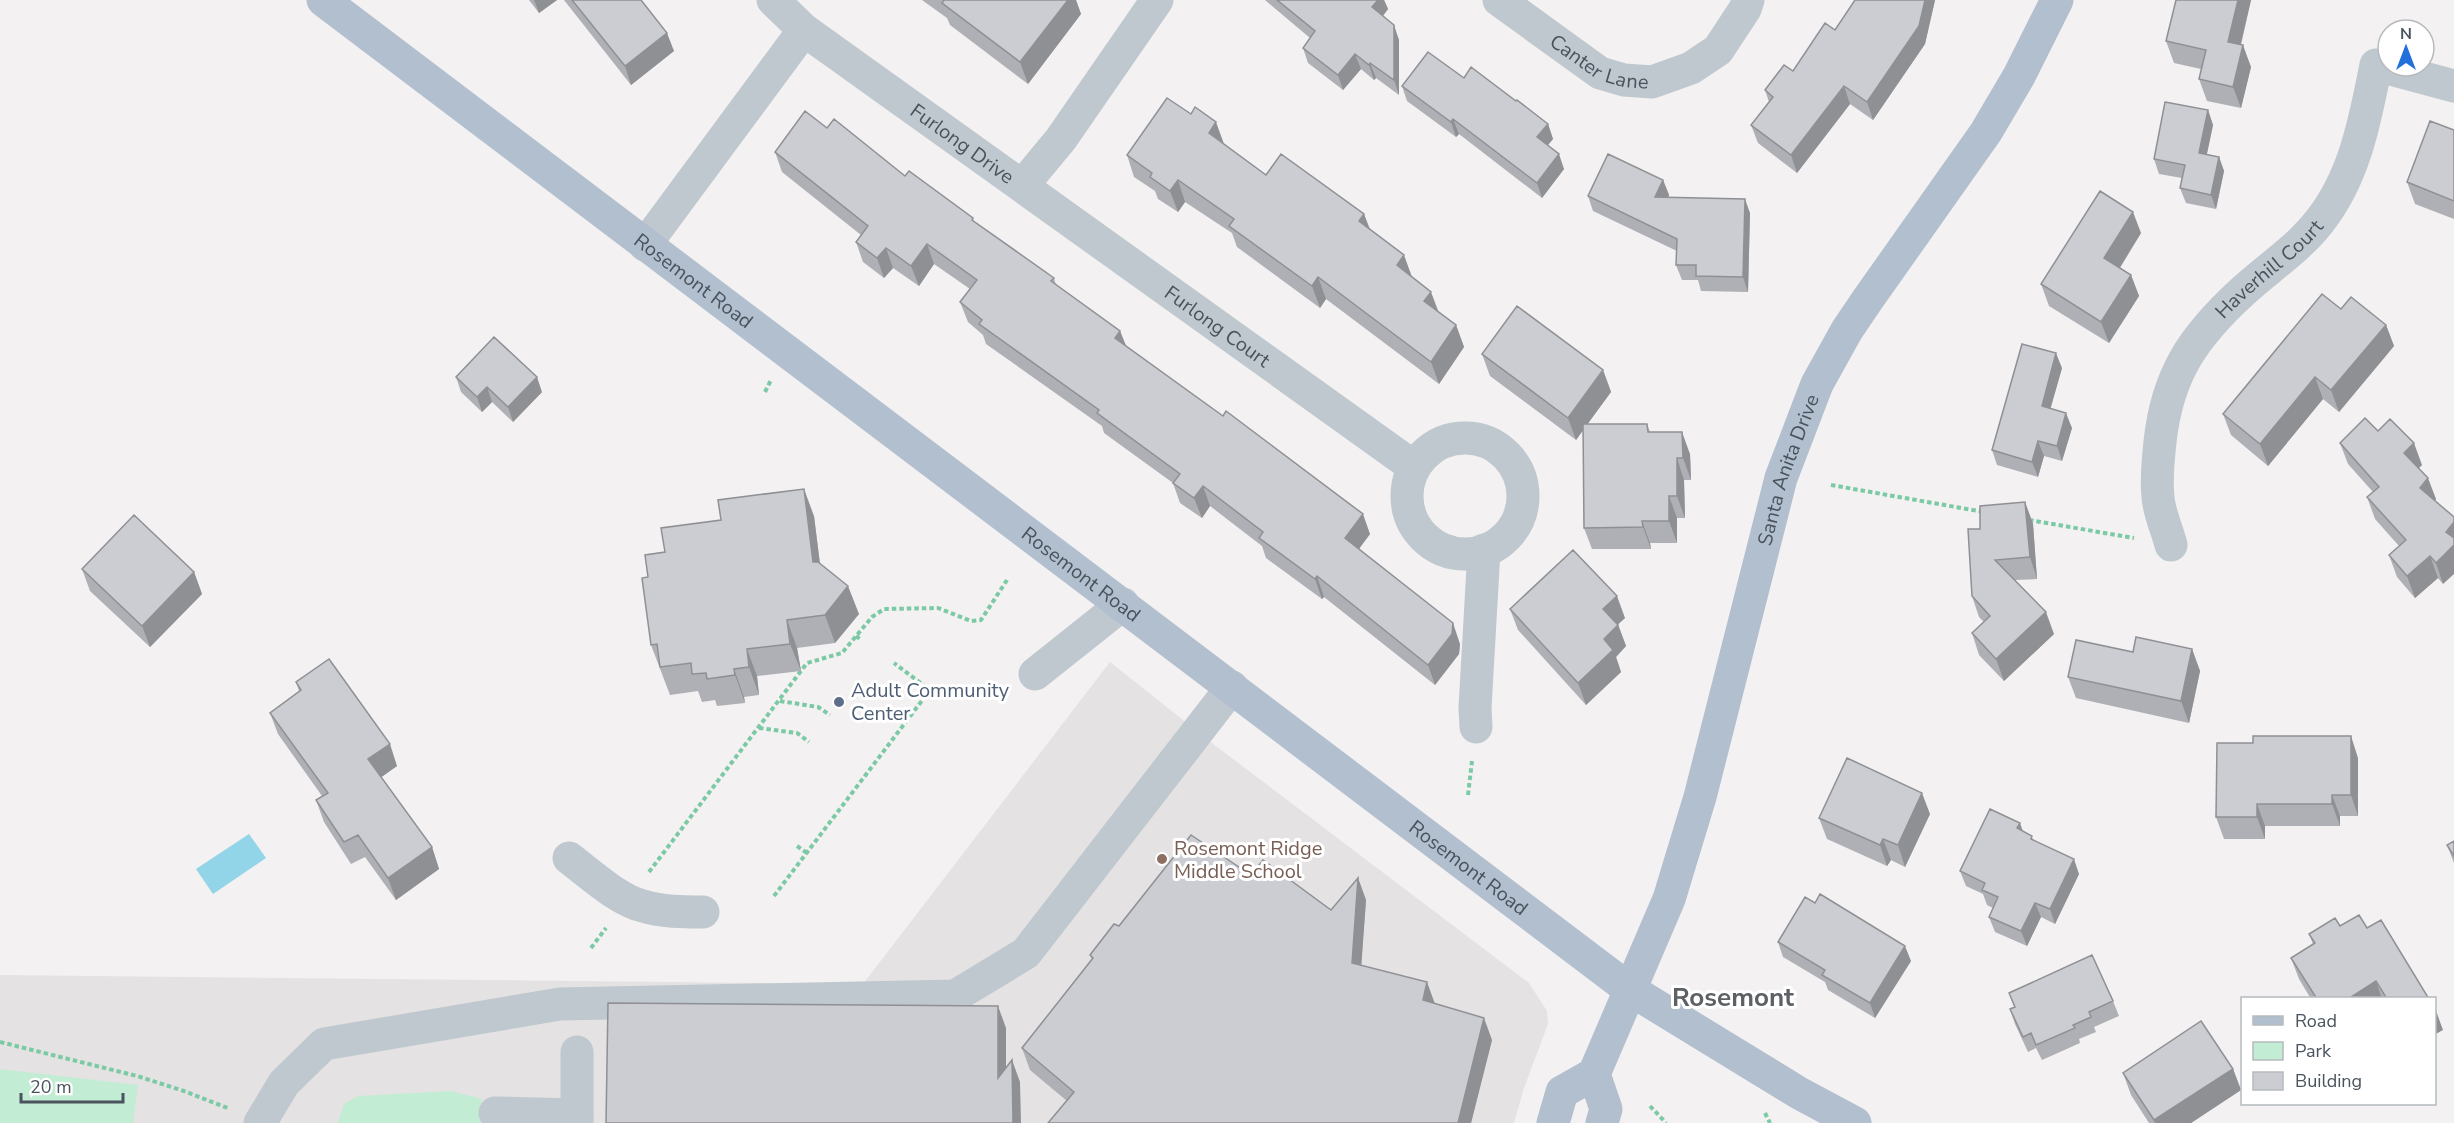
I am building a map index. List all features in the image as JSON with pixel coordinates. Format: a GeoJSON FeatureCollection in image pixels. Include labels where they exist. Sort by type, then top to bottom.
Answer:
{"type":"FeatureCollection","features":[{"type":"Feature","properties":{"kind":"main road","name":"Rosemont Road"},"geometry":{"type":"LineString","coordinates":[[323,0],[1629,989],[1799,1093],[1855,1123]]}},
{"type":"Feature","properties":{"kind":"main road","name":"Santa Anita Drive"},"geometry":{"type":"LineString","coordinates":[[1593,1074],[1669,899],[1685,851],[1781,478],[1817,384],[1847,330],[1986,132],[2019,76],[2058,0]]}},
{"type":"Feature","properties":{"kind":"main road"},"geometry":{"type":"LineString","coordinates":[[1553,1123],[1562,1092],[1593,1074],[1605,1109],[1602,1123]]}},
{"type":"Feature","properties":{"kind":"street","name":"Furlong Drive"},"geometry":{"type":"LineString","coordinates":[[773,0],[804,30],[1022,186],[1061,139],[1157,0]]}},
{"type":"Feature","properties":{"kind":"street","name":"Canter Lane"},"geometry":{"type":"LineString","coordinates":[[1499,0],[1600,73],[1624,80],[1652,82],[1691,68],[1718,50],[1745,9],[1748,0]]}},
{"type":"Feature","properties":{"kind":"street"},"geometry":{"type":"LineString","coordinates":[[645,245],[804,30]]}},
{"type":"Feature","properties":{"kind":"street","name":"Haverhill Court"},"geometry":{"type":"LineString","coordinates":[[2171,545],[2158,499],[2157,465],[2163,415],[2173,381],[2190,349],[2217,316],[2285,256],[2319,222],[2339,192],[2353,161],[2376,65],[2454,86]]}},
{"type":"Feature","properties":{"kind":"street","name":"Furlong Court"},"geometry":{"type":"LineString","coordinates":[[1022,186],[1414,467]]}},
{"type":"Feature","properties":{"kind":"street"},"geometry":{"type":"LineString","coordinates":[[1463,438],[1485,441],[1507,455],[1517,468],[1522,484],[1523,500],[1516,524],[1503,540],[1484,550],[1457,553],[1434,546],[1424,538],[1408,511],[1406,494],[1414,467],[1427,452],[1450,440],[1463,438]]}},
{"type":"Feature","properties":{"kind":"street"},"geometry":{"type":"LineString","coordinates":[[1476,727],[1475,708],[1484,550]]}},
{"type":"Feature","properties":{"kind":"street"},"geometry":{"type":"LineString","coordinates":[[1035,674],[1123,604]]}},
{"type":"Feature","properties":{"kind":"street"},"geometry":{"type":"LineString","coordinates":[[261,1120],[284,1083],[324,1044],[560,1004],[955,996],[1026,953],[1232,687]]}},
{"type":"Feature","properties":{"kind":"street"},"geometry":{"type":"LineString","coordinates":[[569,858],[604,885],[641,906],[703,912]]}},
{"type":"Feature","properties":{"kind":"street"},"geometry":{"type":"LineString","coordinates":[[495,1113],[577,1119],[578,1053]]}},
{"type":"Feature","properties":{"kind":"path"},"geometry":{"type":"LineString","coordinates":[[1831,485],[1994,513]]}},
{"type":"Feature","properties":{"kind":"path"},"geometry":{"type":"LineString","coordinates":[[2028,519],[2171,545]]}},
{"type":"Feature","properties":{"kind":"path"},"geometry":{"type":"LineString","coordinates":[[591,948],[724,776],[807,663],[842,652],[872,617],[884,609],[938,608],[971,621],[981,620],[1007,580]]}},
{"type":"Feature","properties":{"kind":"path"},"geometry":{"type":"LineString","coordinates":[[856,636],[861,640]]}},
{"type":"Feature","properties":{"kind":"path"},"geometry":{"type":"LineString","coordinates":[[774,896],[930,690],[894,663]]}},
{"type":"Feature","properties":{"kind":"path"},"geometry":{"type":"LineString","coordinates":[[779,701],[818,707],[830,715]]}},
{"type":"Feature","properties":{"kind":"path"},"geometry":{"type":"LineString","coordinates":[[759,728],[797,733],[809,742]]}},
{"type":"Feature","properties":{"kind":"path"},"geometry":{"type":"LineString","coordinates":[[797,846],[807,853]]}},
{"type":"Feature","properties":{"kind":"path"},"geometry":{"type":"LineString","coordinates":[[0,1042],[184,1090],[261,1120]]}},
{"type":"Feature","properties":{"kind":"path"},"geometry":{"type":"LineString","coordinates":[[1650,1106],[1666,1123]]}},
{"type":"Feature","properties":{"kind":"shaded area","name":"Rosemont Ridge Middle School"},"geometry":{"type":"Polygon","coordinates":[[[1110,662],[1212,743],[1529,983],[1547,1011],[1548,1024],[1524,1088],[1514,1123],[0,1123],[0,975],[863,984],[1110,662]]]}},
{"type":"Feature","properties":{"kind":"green space"},"geometry":{"type":"Polygon","coordinates":[[[0,1069],[138,1085],[133,1123],[0,1123],[0,1069]]]}},
{"type":"Feature","properties":{"kind":"green space"},"geometry":{"type":"Polygon","coordinates":[[[451,1091],[482,1099],[482,1123],[338,1123],[344,1104],[358,1096],[451,1091]]]}},
{"type":"Feature","properties":{"kind":"water"},"geometry":{"type":"Polygon","coordinates":[[[249,834],[266,858],[213,894],[196,869],[249,834]]]}},
{"type":"Feature","properties":{"kind":"building"},"geometry":{"type":"Polygon","coordinates":[[[572,0],[641,0],[667,33],[625,66],[572,0]]]}},
{"type":"Feature","properties":{"kind":"building"},"geometry":{"type":"Polygon","coordinates":[[[944,0],[1068,0],[1020,62],[942,3],[944,0]]]}},
{"type":"Feature","properties":{"kind":"building"},"geometry":{"type":"Polygon","coordinates":[[[1277,0],[1378,0],[1372,7],[1394,25],[1394,80],[1355,54],[1338,75],[1303,48],[1315,31],[1277,0]]]}},
{"type":"Feature","properties":{"kind":"building"},"geometry":{"type":"Polygon","coordinates":[[[1855,0],[1925,0],[1919,26],[1867,102],[1844,86],[1791,155],[1751,125],[1773,97],[1765,90],[1784,65],[1793,71],[1825,23],[1835,30],[1855,0]]]}},
{"type":"Feature","properties":{"kind":"building"},"geometry":{"type":"Polygon","coordinates":[[[2176,0],[2238,0],[2228,42],[2243,45],[2233,87],[2199,79],[2206,50],[2166,41],[2176,0]]]}},
{"type":"Feature","properties":{"kind":"building"},"geometry":{"type":"Polygon","coordinates":[[[1428,52],[1464,78],[1471,67],[1548,124],[1537,137],[1559,154],[1537,183],[1453,119],[1451,122],[1402,86],[1428,52]]]}},
{"type":"Feature","properties":{"kind":"building"},"geometry":{"type":"Polygon","coordinates":[[[1167,98],[1191,114],[1195,107],[1216,122],[1209,133],[1266,175],[1281,154],[1364,214],[1359,221],[1404,255],[1397,265],[1431,292],[1424,301],[1456,325],[1431,362],[1318,277],[1312,286],[1229,226],[1234,219],[1178,180],[1170,191],[1150,177],[1152,173],[1127,155],[1167,98]]]}},
{"type":"Feature","properties":{"kind":"building"},"geometry":{"type":"Polygon","coordinates":[[[2165,102],[2208,110],[2199,153],[2219,157],[2211,195],[2180,188],[2185,165],[2154,159],[2165,102]]]}},
{"type":"Feature","properties":{"kind":"building"},"geometry":{"type":"Polygon","coordinates":[[[805,111],[827,128],[834,119],[905,176],[909,171],[973,218],[972,220],[1054,278],[1051,281],[1120,331],[1115,338],[1223,416],[1226,411],[1363,514],[1345,538],[1453,623],[1452,634],[1428,665],[1317,576],[1315,579],[1259,538],[1263,532],[1203,486],[1194,498],[1173,483],[1180,474],[1097,413],[1099,410],[979,324],[982,320],[960,302],[977,280],[927,244],[911,266],[886,248],[877,258],[856,242],[868,226],[775,152],[805,111]]]}},
{"type":"Feature","properties":{"kind":"building"},"geometry":{"type":"Polygon","coordinates":[[[2430,121],[2454,130],[2454,201],[2407,182],[2430,121]]]}},
{"type":"Feature","properties":{"kind":"building"},"geometry":{"type":"Polygon","coordinates":[[[1608,154],[1663,180],[1655,197],[1745,199],[1743,277],[1696,276],[1696,265],[1676,265],[1677,239],[1588,196],[1608,154]]]}},
{"type":"Feature","properties":{"kind":"building"},"geometry":{"type":"Polygon","coordinates":[[[2100,191],[2133,212],[2104,258],[2131,275],[2101,322],[2041,284],[2100,191]]]}},
{"type":"Feature","properties":{"kind":"building"},"geometry":{"type":"Polygon","coordinates":[[[2322,294],[2341,309],[2351,297],[2386,325],[2331,390],[2315,377],[2260,444],[2223,414],[2322,294]]]}},
{"type":"Feature","properties":{"kind":"building"},"geometry":{"type":"Polygon","coordinates":[[[1517,306],[1603,370],[1568,418],[1482,354],[1517,306]]]}},
{"type":"Feature","properties":{"kind":"building"},"geometry":{"type":"Polygon","coordinates":[[[494,337],[537,377],[508,407],[487,387],[477,397],[456,377],[494,337]]]}},
{"type":"Feature","properties":{"kind":"building"},"geometry":{"type":"Polygon","coordinates":[[[2022,344],[2056,353],[2042,406],[2066,413],[2057,446],[2038,441],[2032,462],[1992,450],[2022,344]]]}},
{"type":"Feature","properties":{"kind":"building"},"geometry":{"type":"Polygon","coordinates":[[[2365,418],[2378,431],[2390,419],[2414,443],[2404,453],[2428,478],[2420,488],[2454,517],[2454,522],[2446,532],[2454,538],[2454,545],[2436,563],[2430,556],[2407,576],[2389,555],[2406,540],[2367,497],[2379,487],[2340,443],[2365,418]]]}},
{"type":"Feature","properties":{"kind":"building"},"geometry":{"type":"Polygon","coordinates":[[[1583,424],[1647,424],[1648,432],[1682,432],[1683,458],[1677,458],[1677,496],[1669,496],[1669,521],[1642,521],[1643,527],[1584,528],[1583,424]]]}},
{"type":"Feature","properties":{"kind":"building"},"geometry":{"type":"Polygon","coordinates":[[[804,489],[813,562],[818,562],[848,586],[825,615],[787,620],[790,644],[747,649],[749,667],[734,669],[735,675],[707,679],[706,673],[692,674],[691,663],[660,667],[657,644],[651,645],[642,578],[648,577],[645,555],[665,552],[661,528],[721,520],[718,500],[804,489]]]}},
{"type":"Feature","properties":{"kind":"building"},"geometry":{"type":"Polygon","coordinates":[[[2025,502],[2030,557],[1995,560],[2046,612],[1996,659],[1972,633],[1990,616],[1972,596],[1968,529],[1980,529],[1980,506],[2025,502]]]}},
{"type":"Feature","properties":{"kind":"building"},"geometry":{"type":"Polygon","coordinates":[[[134,515],[194,572],[142,626],[82,569],[134,515]]]}},
{"type":"Feature","properties":{"kind":"building"},"geometry":{"type":"Polygon","coordinates":[[[1573,550],[1617,596],[1603,609],[1618,625],[1604,639],[1613,650],[1578,683],[1510,609],[1573,550]]]}},
{"type":"Feature","properties":{"kind":"building"},"geometry":{"type":"Polygon","coordinates":[[[2136,637],[2192,649],[2181,701],[2068,677],[2076,640],[2133,652],[2136,637]]]}},
{"type":"Feature","properties":{"kind":"building"},"geometry":{"type":"Polygon","coordinates":[[[329,659],[390,744],[368,759],[432,847],[388,878],[358,835],[344,842],[316,800],[328,793],[270,713],[301,690],[296,682],[329,659]]]}},
{"type":"Feature","properties":{"kind":"building"},"geometry":{"type":"Polygon","coordinates":[[[2253,736],[2351,736],[2351,795],[2332,795],[2332,804],[2257,804],[2257,817],[2216,817],[2217,743],[2253,743],[2253,736]]]}},
{"type":"Feature","properties":{"kind":"building"},"geometry":{"type":"Polygon","coordinates":[[[1847,758],[1922,793],[1898,845],[1883,839],[1880,845],[1819,818],[1847,758]]]}},
{"type":"Feature","properties":{"kind":"building"},"geometry":{"type":"Polygon","coordinates":[[[1990,809],[2020,823],[2017,828],[2032,836],[2031,839],[2074,859],[2050,909],[2035,903],[2021,931],[1989,917],[1998,897],[1982,890],[1985,883],[1960,871],[1990,809]]]}},
{"type":"Feature","properties":{"kind":"building","name":"Rosemont Ridge Middle School"},"geometry":{"type":"Polygon","coordinates":[[[1191,835],[1251,875],[1263,860],[1331,910],[1358,878],[1352,963],[1427,982],[1423,1000],[1484,1018],[1458,1123],[1048,1123],[1074,1092],[1022,1048],[1093,958],[1090,955],[1114,924],[1119,926],[1191,835]]]}},
{"type":"Feature","properties":{"kind":"building"},"geometry":{"type":"Polygon","coordinates":[[[2454,841],[2454,856],[2447,845],[2454,841]]]}},
{"type":"Feature","properties":{"kind":"building"},"geometry":{"type":"Polygon","coordinates":[[[1820,894],[1905,946],[1870,1003],[1822,975],[1825,970],[1778,942],[1805,897],[1815,903],[1820,894]]]}},
{"type":"Feature","properties":{"kind":"building"},"geometry":{"type":"Polygon","coordinates":[[[2359,915],[2367,928],[2381,920],[2428,997],[2386,997],[2376,981],[2351,997],[2316,997],[2291,958],[2315,943],[2309,934],[2335,918],[2340,926],[2359,915]]]}},
{"type":"Feature","properties":{"kind":"building"},"geometry":{"type":"Polygon","coordinates":[[[2092,955],[2113,1001],[2089,1012],[2091,1017],[2073,1025],[2075,1028],[2036,1045],[2031,1033],[2023,1037],[2010,1009],[2015,1007],[2009,993],[2092,955]]]}},
{"type":"Feature","properties":{"kind":"building"},"geometry":{"type":"Polygon","coordinates":[[[608,1003],[998,1006],[998,1078],[1012,1060],[1013,1123],[606,1123],[608,1003]]]}},
{"type":"Feature","properties":{"kind":"building"},"geometry":{"type":"Polygon","coordinates":[[[2201,1021],[2233,1069],[2154,1120],[2123,1073],[2201,1021]]]}},
{"type":"Feature","properties":{"kind":"place","name":"Adult Community Center"},"geometry":{"type":"Point","coordinates":[839,702]}},
{"type":"Feature","properties":{"kind":"place","name":"Rosemont Ridge Middle School"},"geometry":{"type":"Point","coordinates":[1162,859]}},
{"type":"Feature","properties":{"kind":"district","name":"Rosemont"},"geometry":{"type":"Point","coordinates":[1733,997]}}]}
